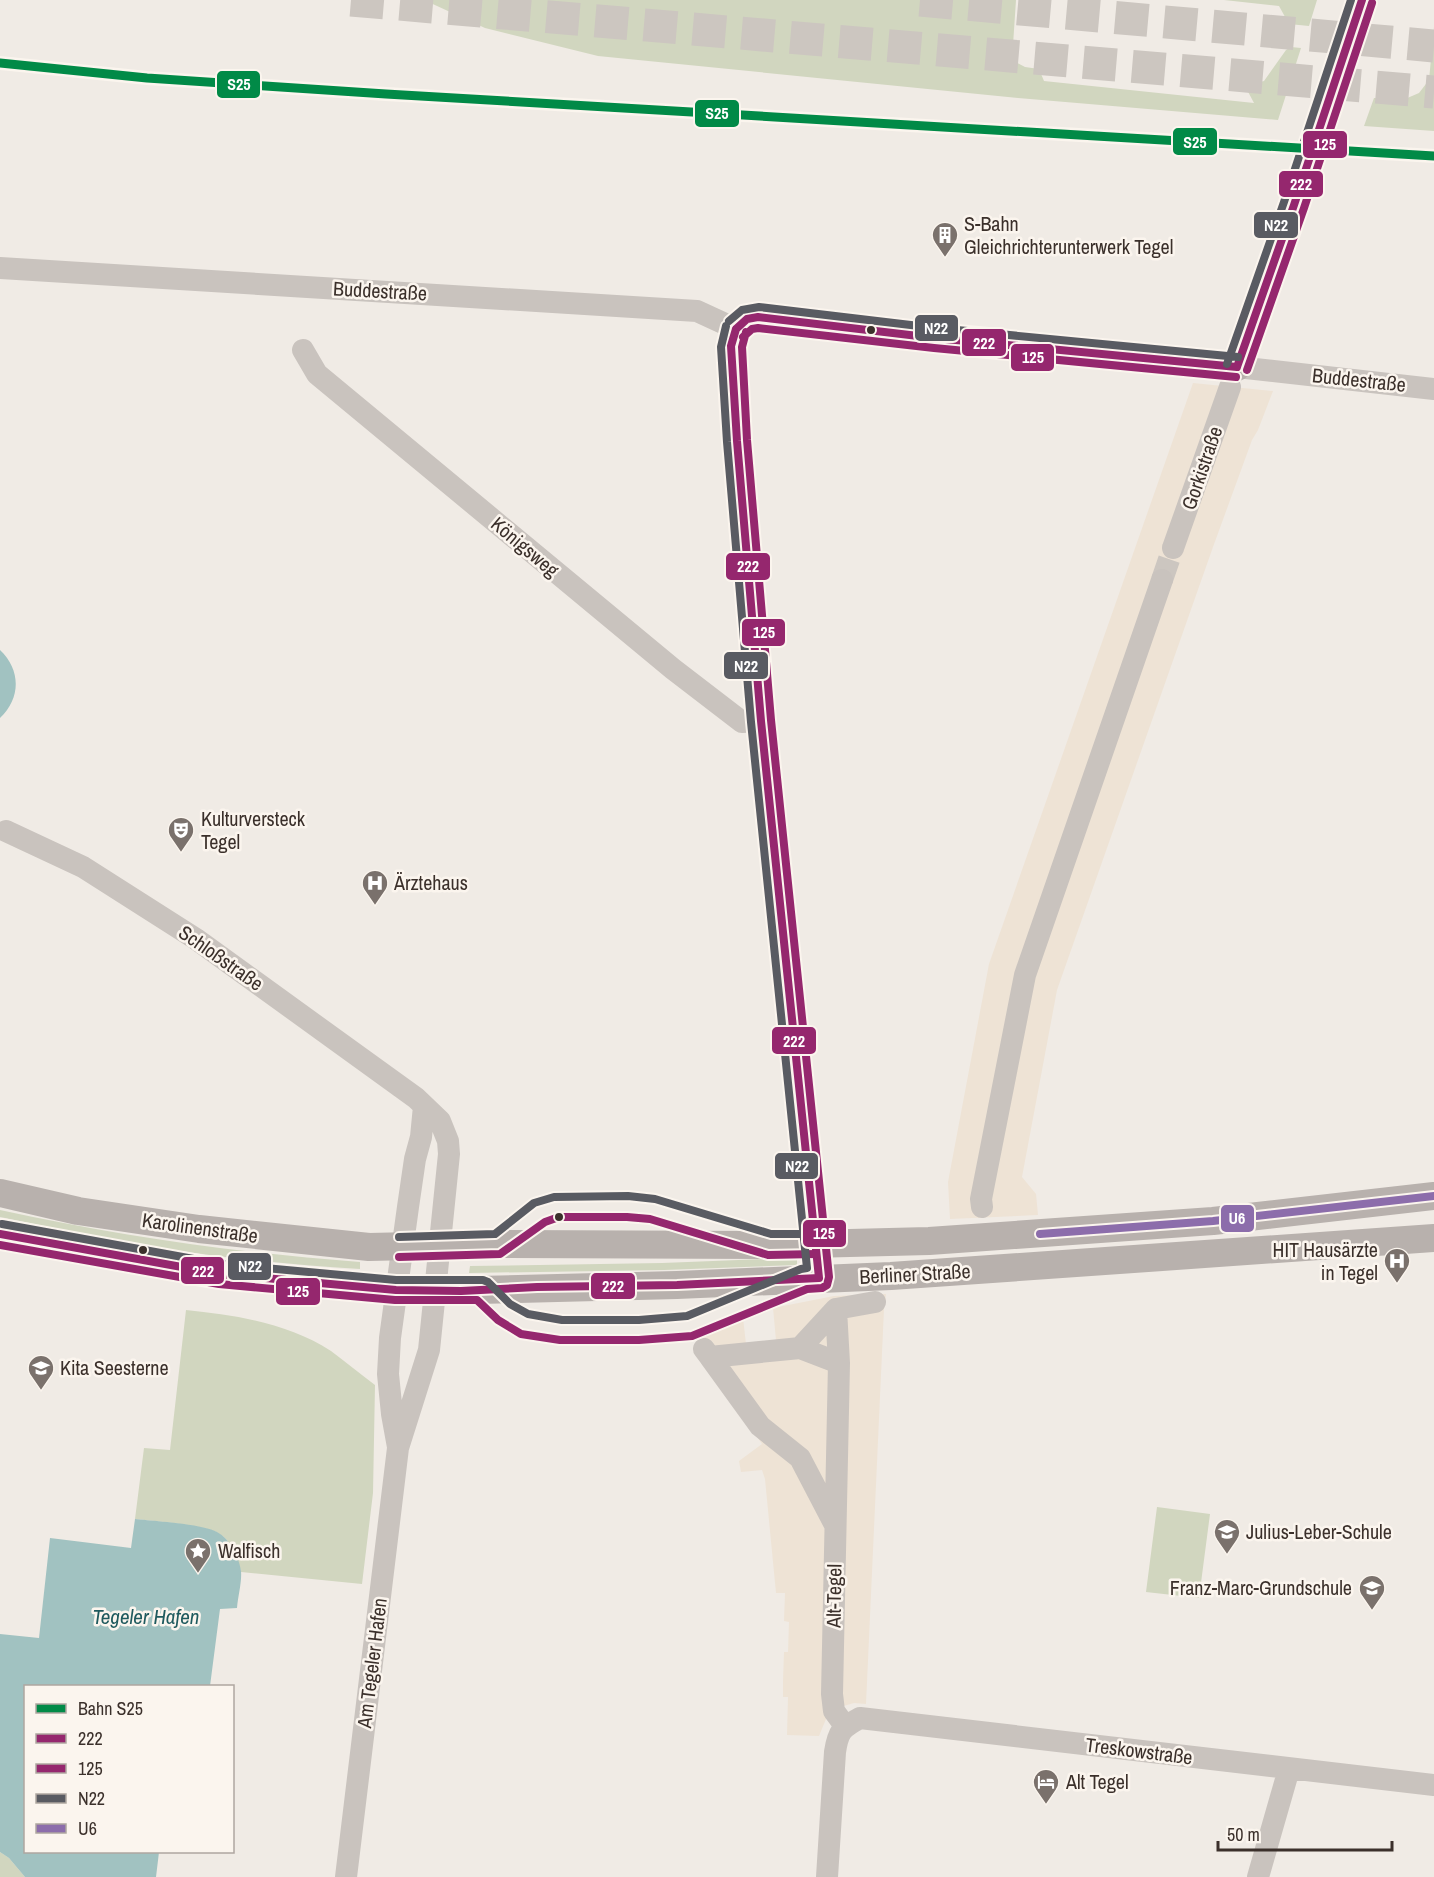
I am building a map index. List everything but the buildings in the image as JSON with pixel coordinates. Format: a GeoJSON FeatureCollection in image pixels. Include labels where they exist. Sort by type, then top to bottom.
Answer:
{"type":"FeatureCollection","features":[{"type":"Feature","properties":{"kind":"main road","name":"Gorkistraße"},"geometry":{"type":"LineString","coordinates":[[1233,377],[1294,205],[1362,0]]}},
{"type":"Feature","properties":{"kind":"main road","name":"Buddestraße"},"geometry":{"type":"LineString","coordinates":[[736,329],[747,319],[758,317],[1233,377]]}},
{"type":"Feature","properties":{"kind":"main road"},"geometry":{"type":"LineString","coordinates":[[736,329],[731,346],[737,444],[761,721],[819,1278]]}},
{"type":"Feature","properties":{"kind":"main road","name":"Karolinenstraße"},"geometry":{"type":"LineString","coordinates":[[0,1193],[78,1211],[199,1229],[360,1247],[402,1247]]}},
{"type":"Feature","properties":{"kind":"main road","name":"Berliner Straße"},"geometry":{"type":"LineString","coordinates":[[402,1247],[499,1244],[816,1244],[951,1240],[1203,1222],[1434,1196]]}},
{"type":"Feature","properties":{"kind":"main road","name":"Karolinenstraße"},"geometry":{"type":"LineString","coordinates":[[0,1234],[220,1274],[396,1290]]}},
{"type":"Feature","properties":{"kind":"main road","name":"Berliner Straße"},"geometry":{"type":"LineString","coordinates":[[396,1290],[677,1285],[891,1276],[1434,1238]]}},
{"type":"Feature","properties":{"kind":"street","name":"Buddestraße"},"geometry":{"type":"LineString","coordinates":[[0,268],[697,311],[736,329]]}},
{"type":"Feature","properties":{"kind":"street","name":"Königsweg"},"geometry":{"type":"LineString","coordinates":[[303,350],[317,374],[673,669],[742,722],[761,721]]}},
{"type":"Feature","properties":{"kind":"street","name":"Buddestraße"},"geometry":{"type":"LineString","coordinates":[[1233,377],[1434,389]]}},
{"type":"Feature","properties":{"kind":"street","name":"Gorkistraße"},"geometry":{"type":"LineString","coordinates":[[1173,549],[1233,377]]}},
{"type":"Feature","properties":{"kind":"street"},"geometry":{"type":"LineString","coordinates":[[982,1207],[981,1199],[1025,975],[1162,580]]}},
{"type":"Feature","properties":{"kind":"street","name":"Schloßstraße"},"geometry":{"type":"LineString","coordinates":[[6,831],[83,867],[196,939],[416,1098],[440,1121],[448,1141],[449,1154],[440,1246]]}},
{"type":"Feature","properties":{"kind":"street"},"geometry":{"type":"LineString","coordinates":[[396,1290],[424,1106]]}},
{"type":"Feature","properties":{"kind":"street","name":"Am Tegeler Hafen"},"geometry":{"type":"LineString","coordinates":[[346,1877],[398,1448],[429,1350],[440,1246]]}},
{"type":"Feature","properties":{"kind":"street","name":"Am Tegeler Hafen"},"geometry":{"type":"LineString","coordinates":[[396,1290],[388,1374],[398,1448]]}},
{"type":"Feature","properties":{"kind":"street"},"geometry":{"type":"LineString","coordinates":[[800,1348],[836,1309],[875,1302]]}},
{"type":"Feature","properties":{"kind":"street","name":"Alt-Tegel"},"geometry":{"type":"LineString","coordinates":[[836,1309],[839,1363],[832,1694],[834,1711],[845,1726]]}},
{"type":"Feature","properties":{"kind":"street"},"geometry":{"type":"LineString","coordinates":[[836,1526],[800,1458],[760,1426],[705,1351],[800,1348],[839,1363]]}},
{"type":"Feature","properties":{"kind":"street","name":"Treskowstraße"},"geometry":{"type":"LineString","coordinates":[[845,1726],[860,1718],[1434,1785]]}},
{"type":"Feature","properties":{"kind":"street"},"geometry":{"type":"LineString","coordinates":[[827,1877],[834,1752],[837,1736],[845,1726]]}},
{"type":"Feature","properties":{"kind":"street"},"geometry":{"type":"LineString","coordinates":[[1258,1877],[1289,1769]]}},
{"type":"Feature","properties":{"kind":"green space"},"geometry":{"type":"Polygon","coordinates":[[[424,0],[1016,0],[1012,60],[1025,67],[1039,69],[1044,81],[1254,103],[1245,86],[1264,81],[1286,50],[1291,47],[1301,48],[1278,120],[1018,98],[598,56],[485,28],[424,0]]]}},
{"type":"Feature","properties":{"kind":"green space"},"geometry":{"type":"Polygon","coordinates":[[[1224,0],[1317,0],[1309,26],[1289,24],[1279,6],[1224,0]]]}},
{"type":"Feature","properties":{"kind":"green space"},"geometry":{"type":"Polygon","coordinates":[[[1434,27],[1434,131],[1364,126],[1374,98],[1405,99],[1419,93],[1429,80],[1434,27]]]}},
{"type":"Feature","properties":{"kind":"green space"},"geometry":{"type":"Polygon","coordinates":[[[0,1210],[89,1228],[179,1242],[269,1254],[360,1262],[360,1269],[311,1266],[167,1249],[0,1217],[0,1210]]]}},
{"type":"Feature","properties":{"kind":"green space"},"geometry":{"type":"Polygon","coordinates":[[[792,1258],[797,1260],[797,1265],[469,1273],[470,1266],[792,1258]]]}},
{"type":"Feature","properties":{"kind":"green space"},"geometry":{"type":"Polygon","coordinates":[[[186,1310],[242,1318],[297,1333],[331,1351],[375,1385],[373,1493],[362,1584],[241,1572],[236,1555],[223,1536],[218,1533],[191,1526],[135,1519],[144,1448],[170,1450],[186,1310]]]}},
{"type":"Feature","properties":{"kind":"green space"},"geometry":{"type":"Polygon","coordinates":[[[1157,1507],[1210,1514],[1199,1598],[1146,1592],[1157,1507]]]}},
{"type":"Feature","properties":{"kind":"green space"},"geometry":{"type":"Polygon","coordinates":[[[0,1852],[9,1858],[25,1877],[0,1877],[0,1852]]]}},
{"type":"Feature","properties":{"kind":"shaded area"},"geometry":{"type":"Polygon","coordinates":[[[1193,383],[1273,391],[1252,440],[1213,547],[1057,990],[1022,1177],[1036,1194],[1038,1215],[950,1219],[948,1182],[989,964],[1193,383]]]}},
{"type":"Feature","properties":{"kind":"shaded area"},"geometry":{"type":"Polygon","coordinates":[[[886,1294],[866,1704],[854,1703],[840,1707],[826,1719],[819,1736],[787,1735],[788,1697],[783,1697],[783,1681],[784,1652],[788,1652],[789,1622],[784,1621],[785,1593],[776,1593],[765,1479],[762,1470],[741,1472],[739,1461],[762,1444],[711,1369],[694,1330],[743,1318],[746,1344],[776,1340],[773,1308],[834,1296],[886,1294]]]}},
{"type":"Feature","properties":{"kind":"water"},"geometry":{"type":"Polygon","coordinates":[[[0,650],[12,666],[16,684],[12,702],[0,718],[0,650]]]}},
{"type":"Feature","properties":{"kind":"water","name":"Tegeler Hafen"},"geometry":{"type":"Polygon","coordinates":[[[135,1519],[210,1529],[222,1535],[236,1554],[241,1571],[237,1608],[220,1609],[210,1685],[24,1685],[24,1853],[159,1853],[156,1877],[25,1877],[9,1858],[0,1852],[0,1634],[39,1638],[50,1538],[131,1548],[135,1519]]]}},
{"type":"Feature","properties":{"kind":"tunnel"},"geometry":{"type":"LineString","coordinates":[[351,0],[1434,92]]}},
{"type":"Feature","properties":{"kind":"tunnel"},"geometry":{"type":"LineString","coordinates":[[920,0],[1434,46]]}},
{"type":"Feature","properties":{"kind":"tunnel"},"geometry":{"type":"LineString","coordinates":[[1162,580],[1173,548]]}},
{"type":"Feature","properties":{"kind":"rail line","name":"S25"},"geometry":{"type":"LineString","coordinates":[[0,63],[147,78],[386,94],[1434,156]]}},
{"type":"Feature","properties":{"kind":"transit line","name":"N22"},"geometry":{"type":"LineString","coordinates":[[1227,364],[1351,0]]}},
{"type":"Feature","properties":{"kind":"transit line","name":"222"},"geometry":{"type":"LineString","coordinates":[[1237,367],[1362,0]]}},
{"type":"Feature","properties":{"kind":"transit line","name":"125"},"geometry":{"type":"LineString","coordinates":[[1247,370],[1372,3]]}},
{"type":"Feature","properties":{"kind":"transit line","name":"N22"},"geometry":{"type":"LineString","coordinates":[[729,321],[742,310],[759,307],[936,328],[1238,357]]}},
{"type":"Feature","properties":{"kind":"transit line","name":"222"},"geometry":{"type":"LineString","coordinates":[[736,329],[747,319],[758,317],[935,338],[1237,367]]}},
{"type":"Feature","properties":{"kind":"transit line","name":"N22"},"geometry":{"type":"LineString","coordinates":[[2,1224],[221,1264],[396,1280],[483,1280],[488,1282],[510,1304],[528,1314],[562,1320],[639,1320],[687,1316],[807,1268],[751,722],[721,347],[726,326]]}},
{"type":"Feature","properties":{"kind":"transit line","name":"125"},"geometry":{"type":"LineString","coordinates":[[743,337],[752,329],[758,328],[934,348],[1236,377]]}},
{"type":"Feature","properties":{"kind":"transit line","name":"222"},"geometry":{"type":"LineString","coordinates":[[736,329],[731,346],[737,441],[761,721],[819,1278]]}},
{"type":"Feature","properties":{"kind":"transit line","name":"125"},"geometry":{"type":"LineString","coordinates":[[0,1245],[219,1284],[395,1300],[477,1300],[498,1320],[521,1334],[560,1340],[639,1340],[692,1336],[807,1289],[822,1288],[827,1285],[829,1277],[771,720],[747,440],[742,347],[746,332]]}},
{"type":"Feature","properties":{"kind":"transit line","name":"N22"},"geometry":{"type":"LineString","coordinates":[[399,1237],[495,1234],[534,1203],[554,1197],[628,1196],[655,1199],[771,1234],[816,1234]]}},
{"type":"Feature","properties":{"kind":"transit line","name":"U6"},"geometry":{"type":"LineString","coordinates":[[1040,1234],[1213,1221],[1434,1196]]}},
{"type":"Feature","properties":{"kind":"transit line","name":"125"},"geometry":{"type":"LineString","coordinates":[[399,1257],[500,1254],[545,1222],[559,1217],[650,1219],[768,1255],[816,1254]]}},
{"type":"Feature","properties":{"kind":"transit line","name":"222"},"geometry":{"type":"LineString","coordinates":[[0,1234],[220,1274],[396,1290],[461,1291],[537,1287],[677,1285],[819,1278]]}},
{"type":"Feature","properties":{"kind":"place","name":"S-Bahn Gleichrichterunterwerk Tegel"},"geometry":{"type":"Point","coordinates":[945,258]}},
{"type":"Feature","properties":{"kind":"place","name":"Kulturversteck Tegel"},"geometry":{"type":"Point","coordinates":[181,853]}},
{"type":"Feature","properties":{"kind":"place","name":"Ärztehaus"},"geometry":{"type":"Point","coordinates":[375,906]}},
{"type":"Feature","properties":{"kind":"place","name":"HIT Hausärzte in Tegel"},"geometry":{"type":"Point","coordinates":[1397,1284]}},
{"type":"Feature","properties":{"kind":"place","name":"Kita Seesterne"},"geometry":{"type":"Point","coordinates":[41,1391]}},
{"type":"Feature","properties":{"kind":"place","name":"Julius-Leber-Schule"},"geometry":{"type":"Point","coordinates":[1227,1555]}},
{"type":"Feature","properties":{"kind":"place","name":"Walfisch"},"geometry":{"type":"Point","coordinates":[198,1574]}},
{"type":"Feature","properties":{"kind":"place","name":"Franz-Marc-Grundschule"},"geometry":{"type":"Point","coordinates":[1372,1611]}},
{"type":"Feature","properties":{"kind":"place","name":"Alt Tegel"},"geometry":{"type":"Point","coordinates":[1046,1805]}}]}
